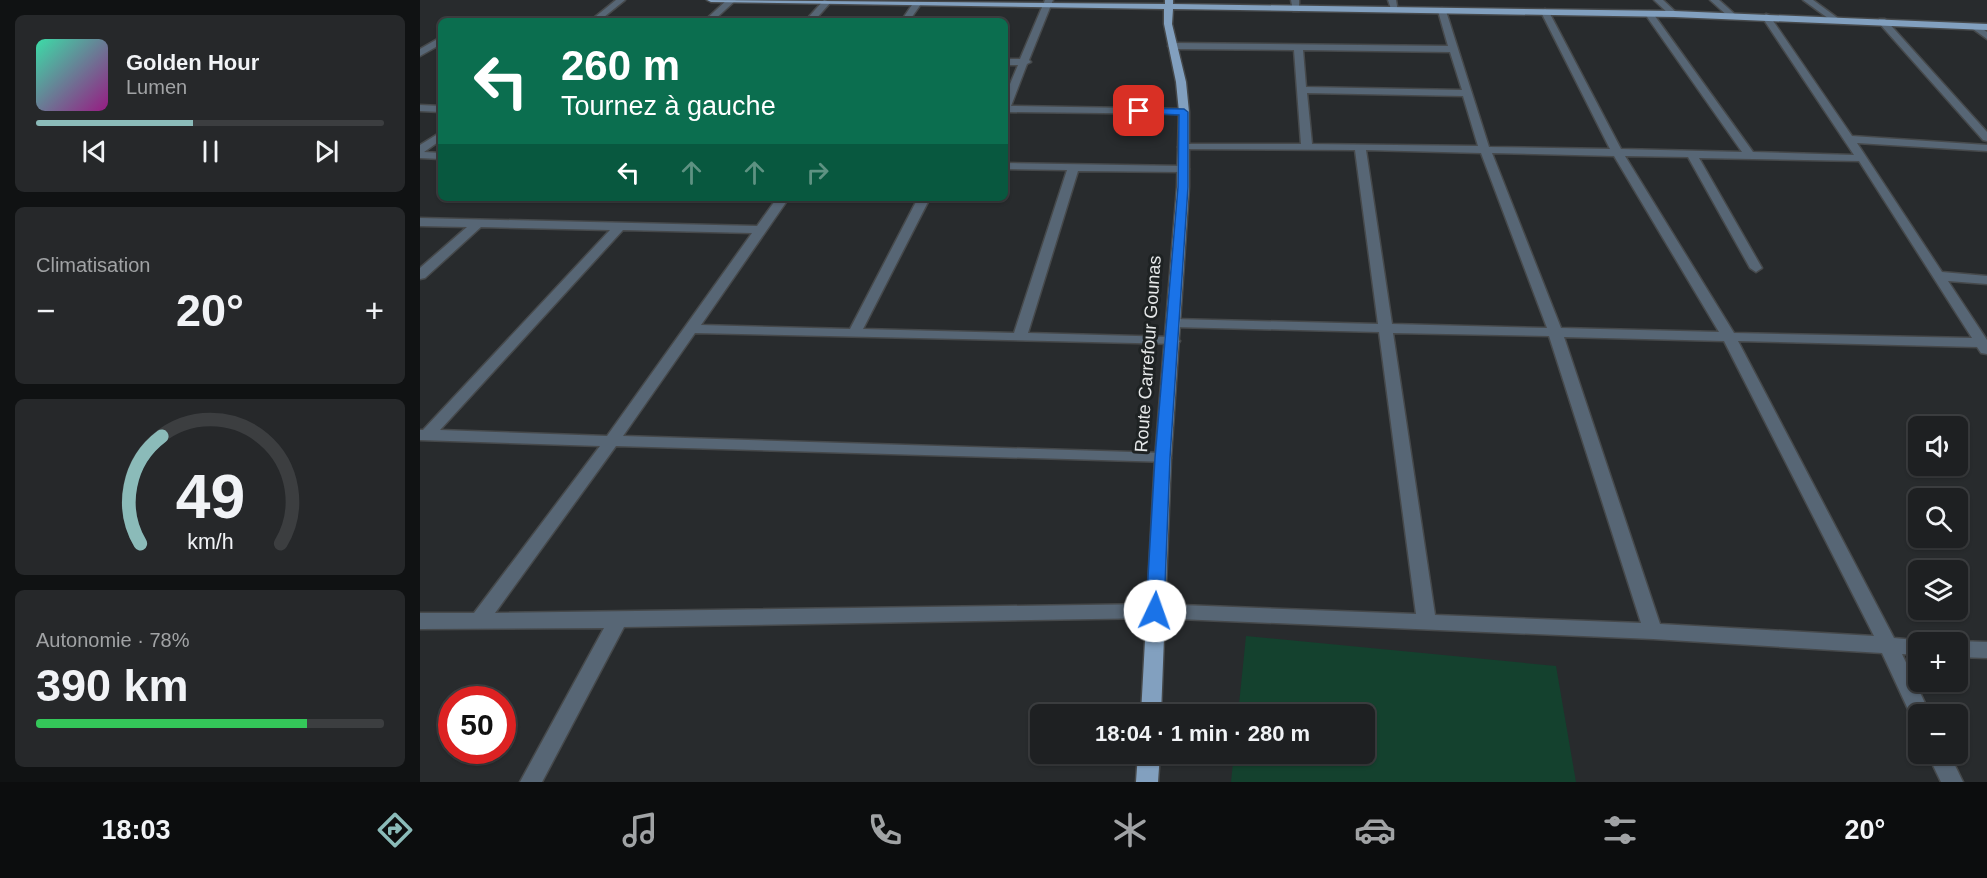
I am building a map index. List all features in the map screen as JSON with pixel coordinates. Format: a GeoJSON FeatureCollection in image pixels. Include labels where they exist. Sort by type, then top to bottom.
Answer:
{"type":"FeatureCollection","features":[{"type":"Feature","properties":{"kind":"main road"},"geometry":{"type":"LineString","coordinates":[[711,0],[917,4],[1295,4],[1395,10],[1836,19],[1987,27]]}},
{"type":"Feature","properties":{"kind":"main road","name":"Route Carrefour Gounas"},"geometry":{"type":"LineString","coordinates":[[1151,704],[1163,458],[1173,341],[1183,169],[1184,112],[1181,82],[1168,24],[1168,4]]}},
{"type":"Feature","properties":{"kind":"main road"},"geometry":{"type":"LineString","coordinates":[[1147,782],[1148,764]]}},
{"type":"Feature","properties":{"kind":"street"},"geometry":{"type":"LineString","coordinates":[[598,18],[621,0]]}},
{"type":"Feature","properties":{"kind":"street"},"geometry":{"type":"LineString","coordinates":[[711,18],[731,0]]}},
{"type":"Feature","properties":{"kind":"street"},"geometry":{"type":"LineString","coordinates":[[1392,0],[1395,10]]}},
{"type":"Feature","properties":{"kind":"street"},"geometry":{"type":"LineString","coordinates":[[1658,0],[1674,14]]}},
{"type":"Feature","properties":{"kind":"street"},"geometry":{"type":"LineString","coordinates":[[1714,0],[1733,16]]}},
{"type":"Feature","properties":{"kind":"street"},"geometry":{"type":"LineString","coordinates":[[1807,0],[1836,19]]}},
{"type":"Feature","properties":{"kind":"street"},"geometry":{"type":"LineString","coordinates":[[812,18],[827,2]]}},
{"type":"Feature","properties":{"kind":"street"},"geometry":{"type":"LineString","coordinates":[[1008,102],[1048,3]]}},
{"type":"Feature","properties":{"kind":"street"},"geometry":{"type":"LineString","coordinates":[[906,18],[917,4]]}},
{"type":"Feature","properties":{"kind":"street"},"geometry":{"type":"LineString","coordinates":[[1442,11],[1485,150],[1555,332],[1653,631]]}},
{"type":"Feature","properties":{"kind":"street"},"geometry":{"type":"LineString","coordinates":[[1545,12],[1617,152],[1728,335],[1888,645],[1915,704]]}},
{"type":"Feature","properties":{"kind":"street"},"geometry":{"type":"LineString","coordinates":[[1649,14],[1749,154]]}},
{"type":"Feature","properties":{"kind":"street"},"geometry":{"type":"LineString","coordinates":[[1766,17],[1940,276],[1984,347]]}},
{"type":"Feature","properties":{"kind":"street"},"geometry":{"type":"LineString","coordinates":[[1882,21],[1987,138]]}},
{"type":"Feature","properties":{"kind":"street"},"geometry":{"type":"LineString","coordinates":[[1976,27],[1987,36]]}},
{"type":"Feature","properties":{"kind":"street"},"geometry":{"type":"LineString","coordinates":[[420,53],[438,42]]}},
{"type":"Feature","properties":{"kind":"street"},"geometry":{"type":"LineString","coordinates":[[1173,46],[1452,49]]}},
{"type":"Feature","properties":{"kind":"street"},"geometry":{"type":"LineString","coordinates":[[1298,46],[1307,147]]}},
{"type":"Feature","properties":{"kind":"street"},"geometry":{"type":"LineString","coordinates":[[1008,62],[1026,62]]}},
{"type":"Feature","properties":{"kind":"street"},"geometry":{"type":"LineString","coordinates":[[1303,90],[1467,93]]}},
{"type":"Feature","properties":{"kind":"street"},"geometry":{"type":"LineString","coordinates":[[420,108],[438,109]]}},
{"type":"Feature","properties":{"kind":"street"},"geometry":{"type":"LineString","coordinates":[[1008,109],[1184,112]]}},
{"type":"Feature","properties":{"kind":"street"},"geometry":{"type":"LineString","coordinates":[[420,150],[438,137]]}},
{"type":"Feature","properties":{"kind":"street"},"geometry":{"type":"LineString","coordinates":[[1848,139],[1987,148]]}},
{"type":"Feature","properties":{"kind":"street"},"geometry":{"type":"LineString","coordinates":[[1183,147],[1360,147],[1862,158]]}},
{"type":"Feature","properties":{"kind":"street"},"geometry":{"type":"LineString","coordinates":[[1360,147],[1426,621]]}},
{"type":"Feature","properties":{"kind":"street"},"geometry":{"type":"LineString","coordinates":[[1691,153],[1756,268]]}},
{"type":"Feature","properties":{"kind":"street"},"geometry":{"type":"LineString","coordinates":[[420,155],[438,156]]}},
{"type":"Feature","properties":{"kind":"street"},"geometry":{"type":"LineString","coordinates":[[1008,166],[1183,169]]}},
{"type":"Feature","properties":{"kind":"street"},"geometry":{"type":"LineString","coordinates":[[1019,338],[1073,168]]}},
{"type":"Feature","properties":{"kind":"street"},"geometry":{"type":"LineString","coordinates":[[479,621],[611,442],[781,201]]}},
{"type":"Feature","properties":{"kind":"street"},"geometry":{"type":"LineString","coordinates":[[855,332],[922,201]]}},
{"type":"Feature","properties":{"kind":"street"},"geometry":{"type":"LineString","coordinates":[[420,222],[759,230]]}},
{"type":"Feature","properties":{"kind":"street"},"geometry":{"type":"LineString","coordinates":[[420,275],[477,224]]}},
{"type":"Feature","properties":{"kind":"street"},"geometry":{"type":"LineString","coordinates":[[424,435],[619,228]]}},
{"type":"Feature","properties":{"kind":"street"},"geometry":{"type":"LineString","coordinates":[[1940,276],[1987,280]]}},
{"type":"Feature","properties":{"kind":"street"},"geometry":{"type":"LineString","coordinates":[[1174,323],[1385,330],[1728,335],[1984,347]]}},
{"type":"Feature","properties":{"kind":"street"},"geometry":{"type":"LineString","coordinates":[[691,329],[1173,341]]}},
{"type":"Feature","properties":{"kind":"street"},"geometry":{"type":"LineString","coordinates":[[424,435],[1163,458]]}},
{"type":"Feature","properties":{"kind":"street"},"geometry":{"type":"LineString","coordinates":[[420,621],[1155,611],[1653,631],[1908,646]]}},
{"type":"Feature","properties":{"kind":"street"},"geometry":{"type":"LineString","coordinates":[[531,782],[618,620]]}},
{"type":"Feature","properties":{"kind":"street"},"geometry":{"type":"LineString","coordinates":[[1968,650],[1987,651]]}},
{"type":"Feature","properties":{"kind":"street"},"geometry":{"type":"LineString","coordinates":[[1943,764],[1952,782]]}},
{"type":"Feature","properties":{"kind":"green space"},"geometry":{"type":"Polygon","coordinates":[[[1246,636],[1556,666],[1576,782],[1231,782],[1233,764],[1375,764],[1375,704],[1239,704],[1246,636]]]}},
{"type":"Feature","properties":{"kind":"route"},"geometry":{"type":"LineString","coordinates":[[1139,111],[1184,112],[1183,187],[1163,458],[1155,611]]}}]}
